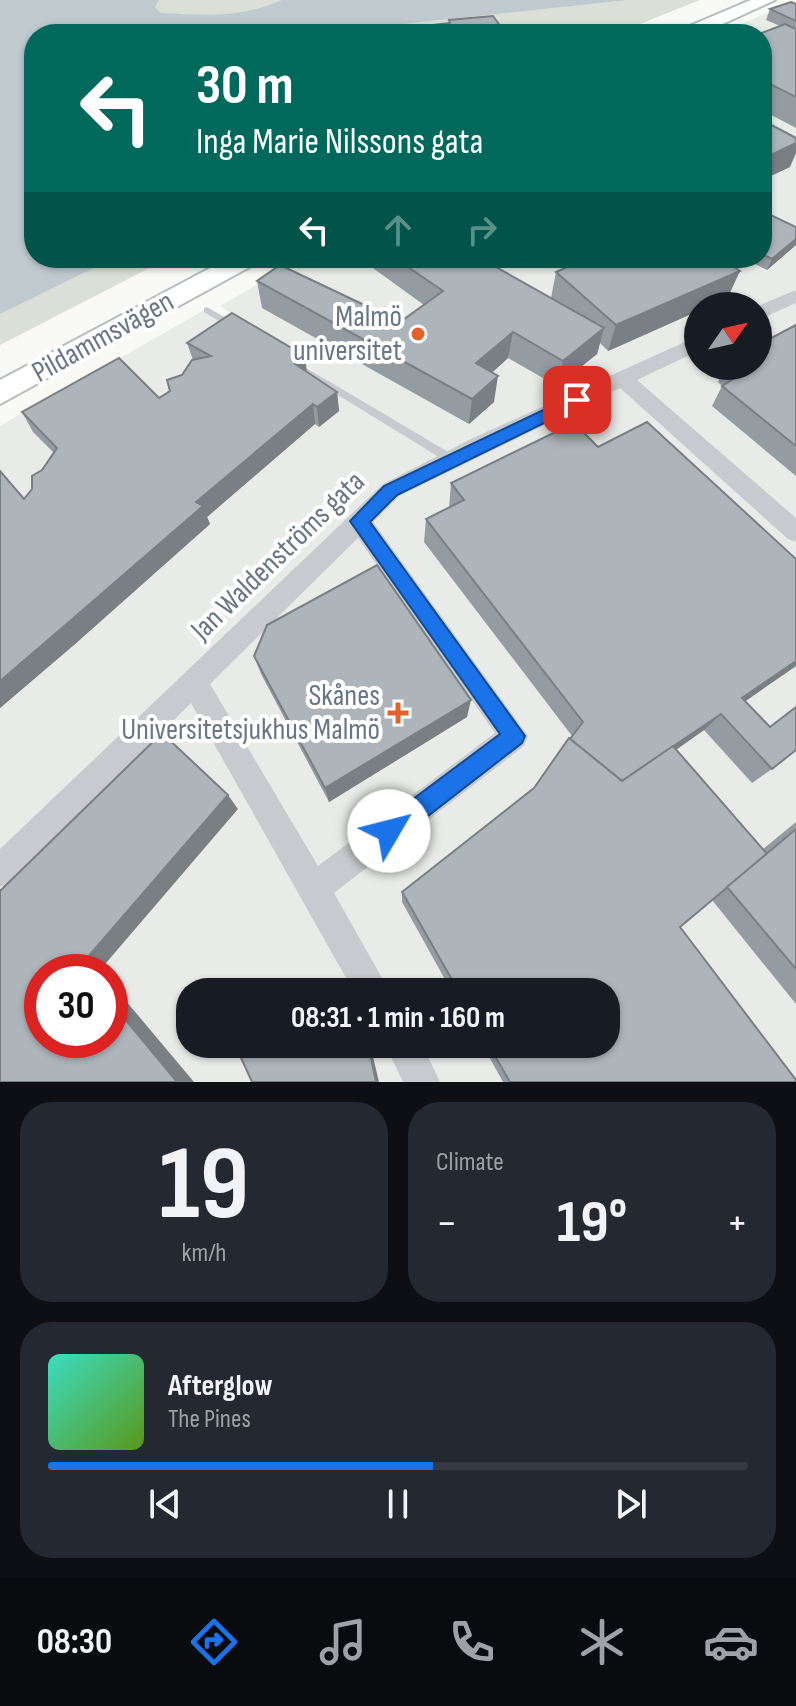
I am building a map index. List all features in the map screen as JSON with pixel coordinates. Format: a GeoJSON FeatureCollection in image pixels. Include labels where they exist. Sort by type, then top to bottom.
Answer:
{"type":"FeatureCollection","features":[{"type":"Feature","properties":{"kind":"main road"},"geometry":{"type":"LineString","coordinates":[[710,24],[766,0]]}},
{"type":"Feature","properties":{"kind":"main road","name":"Pildammsvägen"},"geometry":{"type":"LineString","coordinates":[[0,393],[230,268]]}},
{"type":"Feature","properties":{"kind":"street"},"geometry":{"type":"LineString","coordinates":[[772,307],[796,296]]}},
{"type":"Feature","properties":{"kind":"street","name":"Jan Waldenströms gata"},"geometry":{"type":"LineString","coordinates":[[0,871],[391,490],[684,350]]}},
{"type":"Feature","properties":{"kind":"street"},"geometry":{"type":"LineString","coordinates":[[623,379],[796,532]]}},
{"type":"Feature","properties":{"kind":"street"},"geometry":{"type":"LineString","coordinates":[[313,889],[514,736],[359,521]]}},
{"type":"Feature","properties":{"kind":"street"},"geometry":{"type":"LineString","coordinates":[[194,682],[365,978]]}},
{"type":"Feature","properties":{"kind":"street"},"geometry":{"type":"LineString","coordinates":[[410,1058],[422,1082]]}},
{"type":"Feature","properties":{"kind":"lane"},"geometry":{"type":"LineString","coordinates":[[207,310],[244,333]]}},
{"type":"Feature","properties":{"kind":"lane"},"geometry":{"type":"LineString","coordinates":[[282,356],[451,459]]}},
{"type":"Feature","properties":{"kind":"shaded area"},"geometry":{"type":"Polygon","coordinates":[[[0,0],[700,0],[640,24],[24,24],[24,268],[150,268],[0,345],[0,0]]]}},
{"type":"Feature","properties":{"kind":"shaded area"},"geometry":{"type":"Polygon","coordinates":[[[0,0],[159,0],[155,7],[161,13],[208,15],[251,10],[282,0],[627,0],[402,24],[24,24],[24,268],[94,268],[0,314],[0,0]]]}},
{"type":"Feature","properties":{"kind":"shaded area","name":"Skånes Universitetsjukhus Malmö"},"geometry":{"type":"Polygon","coordinates":[[[784,6],[796,11],[796,1082],[0,1082],[0,426],[203,311],[407,436],[220,306],[286,268],[772,268],[772,24],[741,24],[784,6]]]}},
{"type":"Feature","properties":{"kind":"building"},"geometry":{"type":"Polygon","coordinates":[[[791,2],[796,4],[796,21],[770,9],[791,2]]]}},
{"type":"Feature","properties":{"kind":"building"},"geometry":{"type":"Polygon","coordinates":[[[493,16],[499,24],[441,24],[450,23],[449,20],[493,16]]]}},
{"type":"Feature","properties":{"kind":"building"},"geometry":{"type":"Polygon","coordinates":[[[785,24],[796,29],[796,97],[772,85],[772,29],[785,24]]]}},
{"type":"Feature","properties":{"kind":"building"},"geometry":{"type":"Polygon","coordinates":[[[772,125],[796,138],[796,143],[772,155],[772,125]]]}},
{"type":"Feature","properties":{"kind":"building"},"geometry":{"type":"Polygon","coordinates":[[[772,216],[796,227],[796,239],[772,259],[772,216]]]}},
{"type":"Feature","properties":{"kind":"building"},"geometry":{"type":"Polygon","coordinates":[[[276,268],[286,268],[400,322],[443,291],[410,268],[498,268],[604,328],[563,361],[513,332],[476,363],[498,376],[472,399],[257,281],[276,268]]]}},
{"type":"Feature","properties":{"kind":"building"},"geometry":{"type":"Polygon","coordinates":[[[565,268],[735,268],[740,271],[692,292],[684,292],[684,295],[616,325],[556,272],[565,268]]]}},
{"type":"Feature","properties":{"kind":"building"},"geometry":{"type":"Polygon","coordinates":[[[232,313],[305,356],[295,364],[337,392],[317,407],[313,404],[196,502],[203,506],[0,681],[0,471],[24,499],[32,489],[32,476],[42,470],[57,448],[22,412],[119,358],[159,398],[170,391],[167,380],[182,375],[192,360],[211,356],[187,343],[232,313]]]}},
{"type":"Feature","properties":{"kind":"building"},"geometry":{"type":"Polygon","coordinates":[[[796,325],[796,446],[722,386],[732,380],[772,380],[772,338],[796,325]]]}},
{"type":"Feature","properties":{"kind":"building"},"geometry":{"type":"Polygon","coordinates":[[[647,422],[796,559],[796,661],[742,698],[770,727],[796,707],[796,750],[772,769],[721,714],[622,781],[570,739],[583,722],[426,519],[464,500],[451,483],[574,423],[598,447],[647,422]]]}},
{"type":"Feature","properties":{"kind":"building"},"geometry":{"type":"Polygon","coordinates":[[[377,565],[471,700],[325,788],[254,656],[267,625],[377,565]]]}},
{"type":"Feature","properties":{"kind":"building"},"geometry":{"type":"Polygon","coordinates":[[[162,733],[228,795],[90,954],[24,954],[24,1058],[128,1058],[128,1023],[177,1082],[0,1082],[0,891],[162,733]]]}},
{"type":"Feature","properties":{"kind":"building"},"geometry":{"type":"Polygon","coordinates":[[[569,738],[622,781],[673,746],[767,854],[680,927],[796,1082],[510,1082],[496,1058],[620,1058],[620,978],[451,978],[402,892],[534,788],[569,738]]]}},
{"type":"Feature","properties":{"kind":"building"},"geometry":{"type":"Polygon","coordinates":[[[796,829],[796,969],[727,887],[796,829]]]}},
{"type":"Feature","properties":{"kind":"building"},"geometry":{"type":"Polygon","coordinates":[[[241,1058],[371,1058],[376,1082],[252,1082],[241,1058]]]}},
{"type":"Feature","properties":{"kind":"place","name":"Malmö universitet"},"geometry":{"type":"Point","coordinates":[418,334]}},
{"type":"Feature","properties":{"kind":"place","name":"Skånes Universitetsjukhus Malmö"},"geometry":{"type":"Point","coordinates":[398,713]}},
{"type":"Feature","properties":{"kind":"route"},"geometry":{"type":"LineString","coordinates":[[389,831],[514,736],[359,521],[391,490],[577,400]]}}]}
